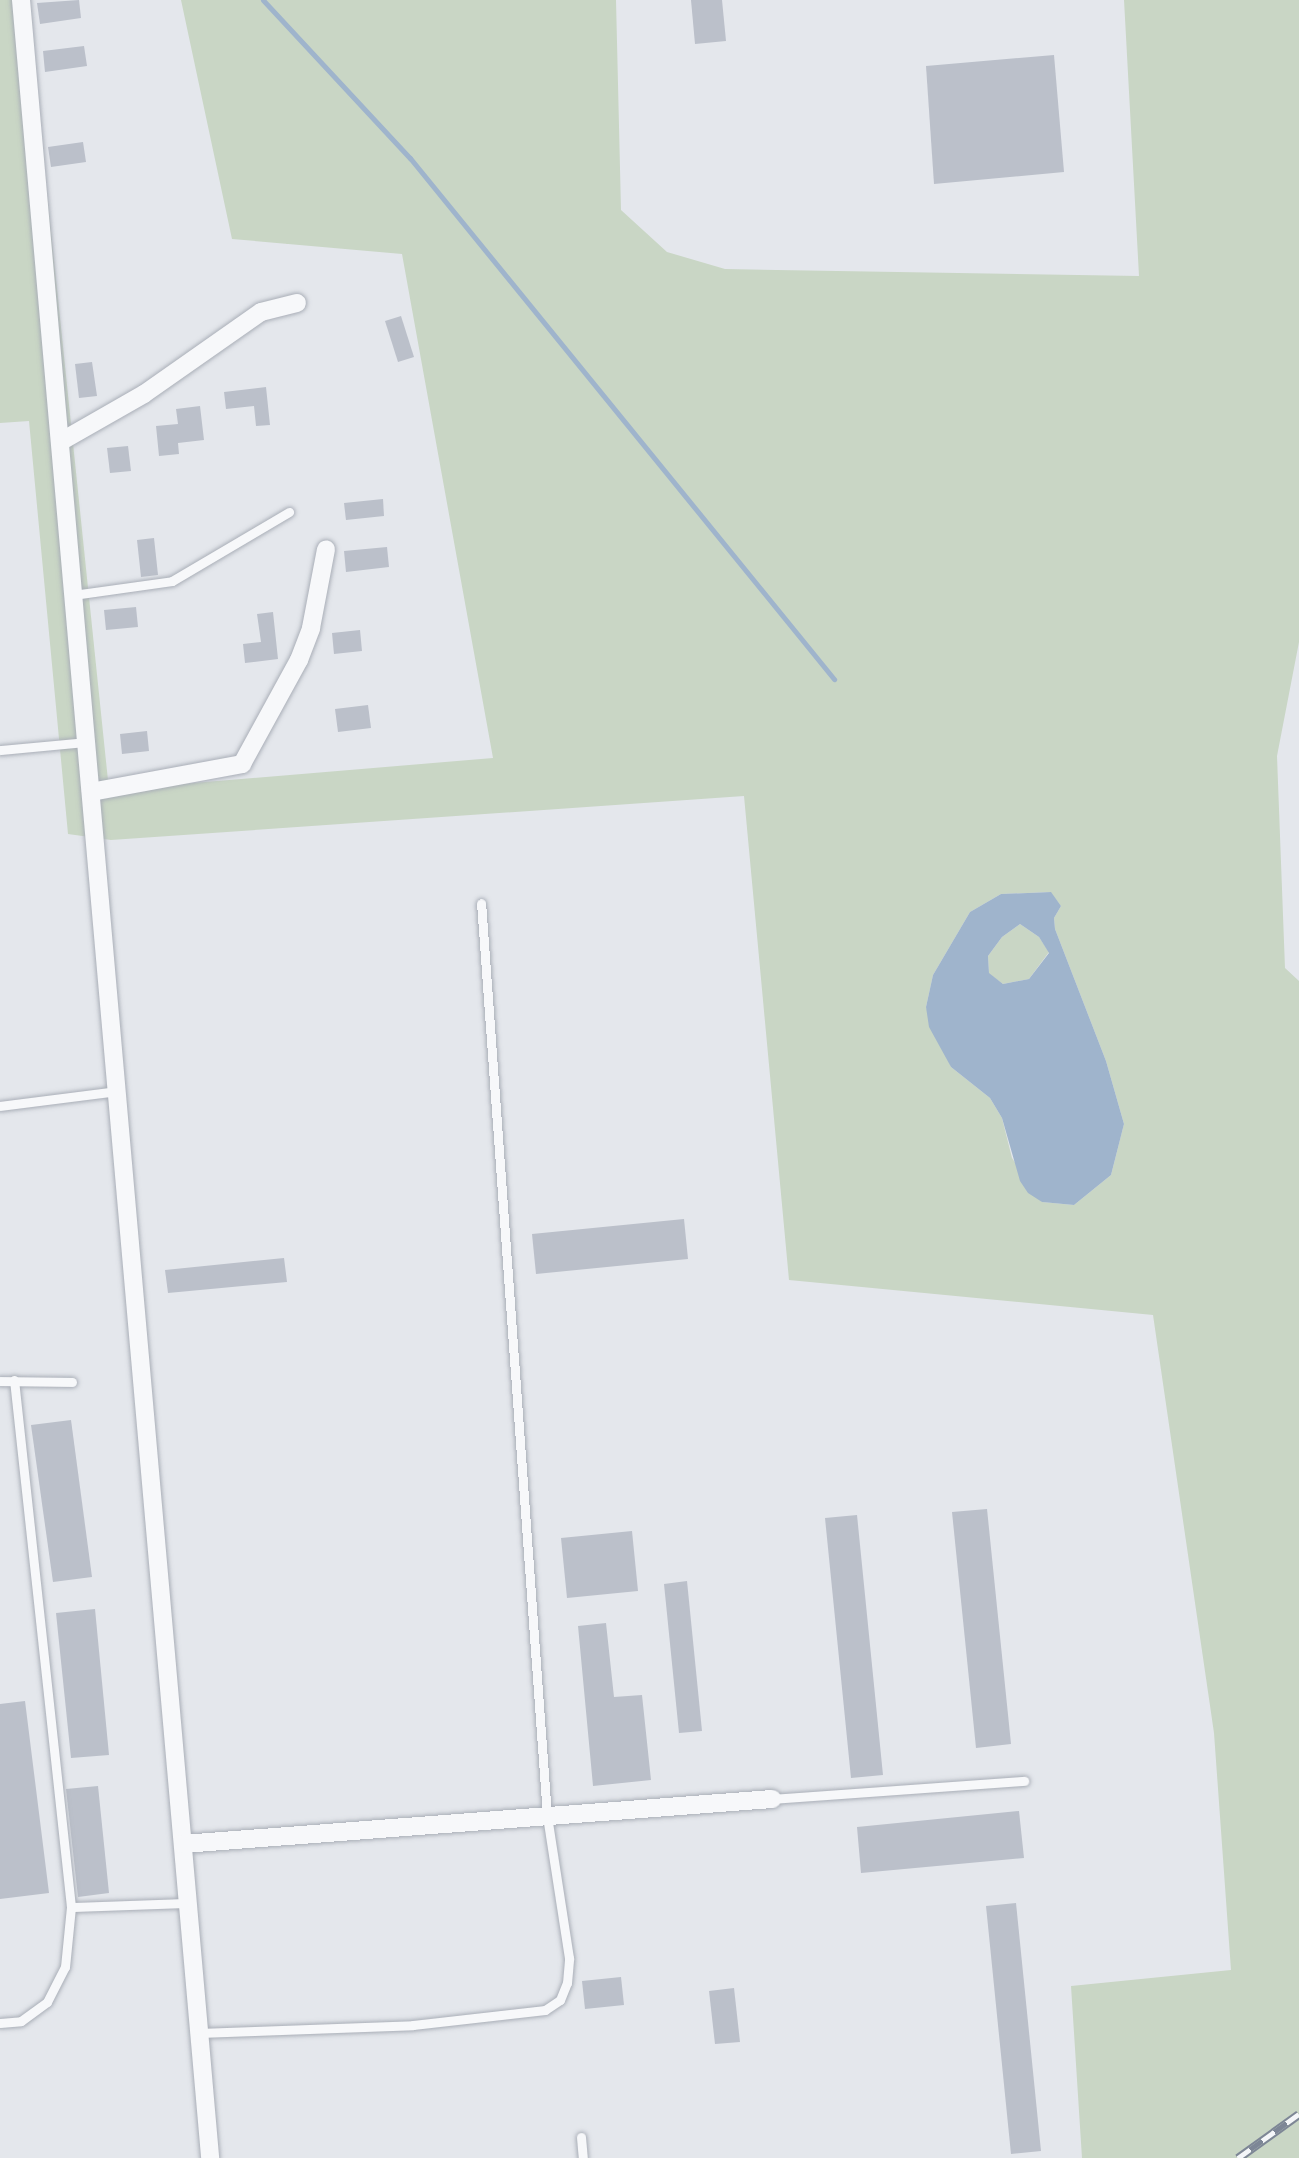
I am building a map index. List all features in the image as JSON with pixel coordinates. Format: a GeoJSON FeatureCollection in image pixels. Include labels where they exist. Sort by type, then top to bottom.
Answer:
{"type":"FeatureCollection","features":[{"type":"Feature","properties":{"kind":"street"},"geometry":{"type":"LineString","coordinates":[[22,0],[210,2158]]}},
{"type":"Feature","properties":{"kind":"street"},"geometry":{"type":"LineString","coordinates":[[60,442],[144,394],[261,312],[296,303]]}},
{"type":"Feature","properties":{"kind":"street"},"geometry":{"type":"LineString","coordinates":[[91,792],[242,764],[299,660],[311,628],[326,549]]}},
{"type":"Feature","properties":{"kind":"street"},"geometry":{"type":"LineString","coordinates":[[183,1844],[772,1799]]}},
{"type":"Feature","properties":{"kind":"lane"},"geometry":{"type":"LineString","coordinates":[[73,595],[172,581],[289,512]]}},
{"type":"Feature","properties":{"kind":"lane"},"geometry":{"type":"LineString","coordinates":[[0,750],[86,742]]}},
{"type":"Feature","properties":{"kind":"lane"},"geometry":{"type":"LineString","coordinates":[[200,2033],[413,2025],[545,2010],[560,2000],[567,1983],[569,1958],[548,1816],[481,902]]}},
{"type":"Feature","properties":{"kind":"lane"},"geometry":{"type":"LineString","coordinates":[[0,1106],[117,1091]]}},
{"type":"Feature","properties":{"kind":"lane"},"geometry":{"type":"LineString","coordinates":[[0,1380],[72,1382]]}},
{"type":"Feature","properties":{"kind":"lane"},"geometry":{"type":"LineString","coordinates":[[0,2023],[21,2021],[47,2002],[65,1966],[71,1907],[14,1380]]}},
{"type":"Feature","properties":{"kind":"lane"},"geometry":{"type":"LineString","coordinates":[[772,1799],[1024,1781]]}},
{"type":"Feature","properties":{"kind":"lane"},"geometry":{"type":"LineString","coordinates":[[71,1907],[188,1903]]}},
{"type":"Feature","properties":{"kind":"lane"},"geometry":{"type":"LineString","coordinates":[[581,2136],[583,2158]]}},
{"type":"Feature","properties":{"kind":"green space"},"geometry":{"type":"Polygon","coordinates":[[[0,0],[27,0],[109,790],[493,758],[402,254],[232,239],[181,0],[616,0],[621,210],[667,252],[725,269],[1139,276],[1124,0],[1299,0],[1299,642],[1277,756],[1285,968],[1299,981],[1299,2158],[1082,2158],[1071,1986],[1231,1970],[1214,1733],[1153,1315],[789,1280],[744,796],[111,840],[68,834],[29,421],[0,423],[0,0]],[[1050,892],[1001,894],[970,912],[933,975],[926,1007],[951,1067],[990,1098],[1002,1118],[1012,1158],[1042,1202],[1074,1205],[1111,1175],[1124,1124],[1106,1061],[1055,929],[1054,918],[1061,906],[1050,892]]]}},
{"type":"Feature","properties":{"kind":"green space"},"geometry":{"type":"Polygon","coordinates":[[[1020,924],[1039,937],[1049,952],[1029,979],[1003,984],[989,974],[988,956],[1002,937],[1020,924]]]}},
{"type":"Feature","properties":{"kind":"water"},"geometry":{"type":"Polygon","coordinates":[[[1051,892],[1061,906],[1054,918],[1055,929],[1106,1061],[1124,1124],[1111,1175],[1074,1205],[1042,1202],[1028,1193],[1020,1181],[1002,1118],[990,1098],[951,1067],[929,1027],[926,1007],[933,975],[970,912],[1001,894],[1051,892]],[[1020,924],[1002,937],[988,956],[989,973],[1003,984],[1029,979],[1049,953],[1039,937],[1020,924]]]}},
{"type":"Feature","properties":{"kind":"building"},"geometry":{"type":"Polygon","coordinates":[[[79,0],[81,18],[40,24],[37,3],[79,0]]]}},
{"type":"Feature","properties":{"kind":"building"},"geometry":{"type":"Polygon","coordinates":[[[691,0],[722,0],[726,41],[695,44],[691,0]]]}},
{"type":"Feature","properties":{"kind":"building"},"geometry":{"type":"Polygon","coordinates":[[[84,46],[87,66],[45,72],[43,51],[84,46]]]}},
{"type":"Feature","properties":{"kind":"building"},"geometry":{"type":"Polygon","coordinates":[[[1054,55],[1064,172],[934,184],[926,66],[1054,55]]]}},
{"type":"Feature","properties":{"kind":"building"},"geometry":{"type":"Polygon","coordinates":[[[83,142],[86,162],[51,167],[48,147],[83,142]]]}},
{"type":"Feature","properties":{"kind":"building"},"geometry":{"type":"Polygon","coordinates":[[[401,316],[414,357],[398,362],[385,321],[401,316]]]}},
{"type":"Feature","properties":{"kind":"building"},"geometry":{"type":"Polygon","coordinates":[[[92,362],[97,396],[79,398],[75,364],[92,362]]]}},
{"type":"Feature","properties":{"kind":"building"},"geometry":{"type":"Polygon","coordinates":[[[266,387],[270,425],[256,426],[254,406],[226,409],[224,392],[266,387]]]}},
{"type":"Feature","properties":{"kind":"building"},"geometry":{"type":"Polygon","coordinates":[[[200,406],[204,440],[178,443],[179,454],[159,456],[156,426],[178,424],[176,409],[200,406]]]}},
{"type":"Feature","properties":{"kind":"building"},"geometry":{"type":"Polygon","coordinates":[[[128,446],[131,471],[110,473],[107,448],[128,446]]]}},
{"type":"Feature","properties":{"kind":"building"},"geometry":{"type":"Polygon","coordinates":[[[383,499],[384,516],[346,520],[344,503],[383,499]]]}},
{"type":"Feature","properties":{"kind":"building"},"geometry":{"type":"Polygon","coordinates":[[[154,538],[158,575],[141,577],[137,540],[154,538]]]}},
{"type":"Feature","properties":{"kind":"building"},"geometry":{"type":"Polygon","coordinates":[[[387,547],[389,567],[346,572],[344,551],[387,547]]]}},
{"type":"Feature","properties":{"kind":"building"},"geometry":{"type":"Polygon","coordinates":[[[136,607],[138,627],[106,630],[104,610],[136,607]]]}},
{"type":"Feature","properties":{"kind":"building"},"geometry":{"type":"Polygon","coordinates":[[[273,612],[278,659],[245,663],[243,644],[261,642],[257,614],[273,612]]]}},
{"type":"Feature","properties":{"kind":"building"},"geometry":{"type":"Polygon","coordinates":[[[360,630],[362,651],[334,654],[332,633],[360,630]]]}},
{"type":"Feature","properties":{"kind":"building"},"geometry":{"type":"Polygon","coordinates":[[[368,705],[371,728],[338,732],[335,709],[368,705]]]}},
{"type":"Feature","properties":{"kind":"building"},"geometry":{"type":"Polygon","coordinates":[[[147,731],[149,751],[122,754],[120,734],[147,731]]]}},
{"type":"Feature","properties":{"kind":"building"},"geometry":{"type":"Polygon","coordinates":[[[684,1219],[688,1259],[536,1274],[532,1234],[684,1219]]]}},
{"type":"Feature","properties":{"kind":"building"},"geometry":{"type":"Polygon","coordinates":[[[284,1258],[287,1282],[168,1293],[165,1270],[284,1258]]]}},
{"type":"Feature","properties":{"kind":"building"},"geometry":{"type":"Polygon","coordinates":[[[71,1420],[92,1577],[53,1582],[31,1425],[71,1420]]]}},
{"type":"Feature","properties":{"kind":"building"},"geometry":{"type":"Polygon","coordinates":[[[987,1509],[1011,1744],[976,1748],[952,1512],[987,1509]]]}},
{"type":"Feature","properties":{"kind":"building"},"geometry":{"type":"Polygon","coordinates":[[[857,1515],[883,1775],[851,1778],[825,1518],[857,1515]]]}},
{"type":"Feature","properties":{"kind":"building"},"geometry":{"type":"Polygon","coordinates":[[[632,1531],[638,1591],[567,1598],[561,1538],[632,1531]]]}},
{"type":"Feature","properties":{"kind":"building"},"geometry":{"type":"Polygon","coordinates":[[[687,1581],[702,1731],[679,1733],[664,1584],[687,1581]]]}},
{"type":"Feature","properties":{"kind":"building"},"geometry":{"type":"Polygon","coordinates":[[[95,1609],[109,1755],[71,1758],[56,1613],[95,1609]]]}},
{"type":"Feature","properties":{"kind":"building"},"geometry":{"type":"Polygon","coordinates":[[[606,1623],[614,1697],[642,1695],[651,1780],[593,1786],[578,1626],[606,1623]]]}},
{"type":"Feature","properties":{"kind":"building"},"geometry":{"type":"Polygon","coordinates":[[[25,1701],[49,1893],[0,1899],[0,1704],[25,1701]]]}},
{"type":"Feature","properties":{"kind":"building"},"geometry":{"type":"Polygon","coordinates":[[[98,1786],[109,1893],[78,1897],[66,1789],[98,1786]]]}},
{"type":"Feature","properties":{"kind":"building"},"geometry":{"type":"Polygon","coordinates":[[[1019,1811],[1024,1858],[861,1873],[857,1827],[1019,1811]]]}},
{"type":"Feature","properties":{"kind":"building"},"geometry":{"type":"Polygon","coordinates":[[[1016,1903],[1041,2151],[1011,2154],[986,1906],[1016,1903]]]}},
{"type":"Feature","properties":{"kind":"building"},"geometry":{"type":"Polygon","coordinates":[[[621,1977],[624,2005],[585,2009],[582,1981],[621,1977]]]}},
{"type":"Feature","properties":{"kind":"building"},"geometry":{"type":"Polygon","coordinates":[[[734,1988],[740,2042],[715,2044],[709,1991],[734,1988]]]}},
{"type":"Feature","properties":{"kind":"waterway"},"geometry":{"type":"LineString","coordinates":[[263,0],[410,158],[834,679]]}},
{"type":"Feature","properties":{"kind":"railway"},"geometry":{"type":"LineString","coordinates":[[1238,2158],[1299,2114]]}}]}
